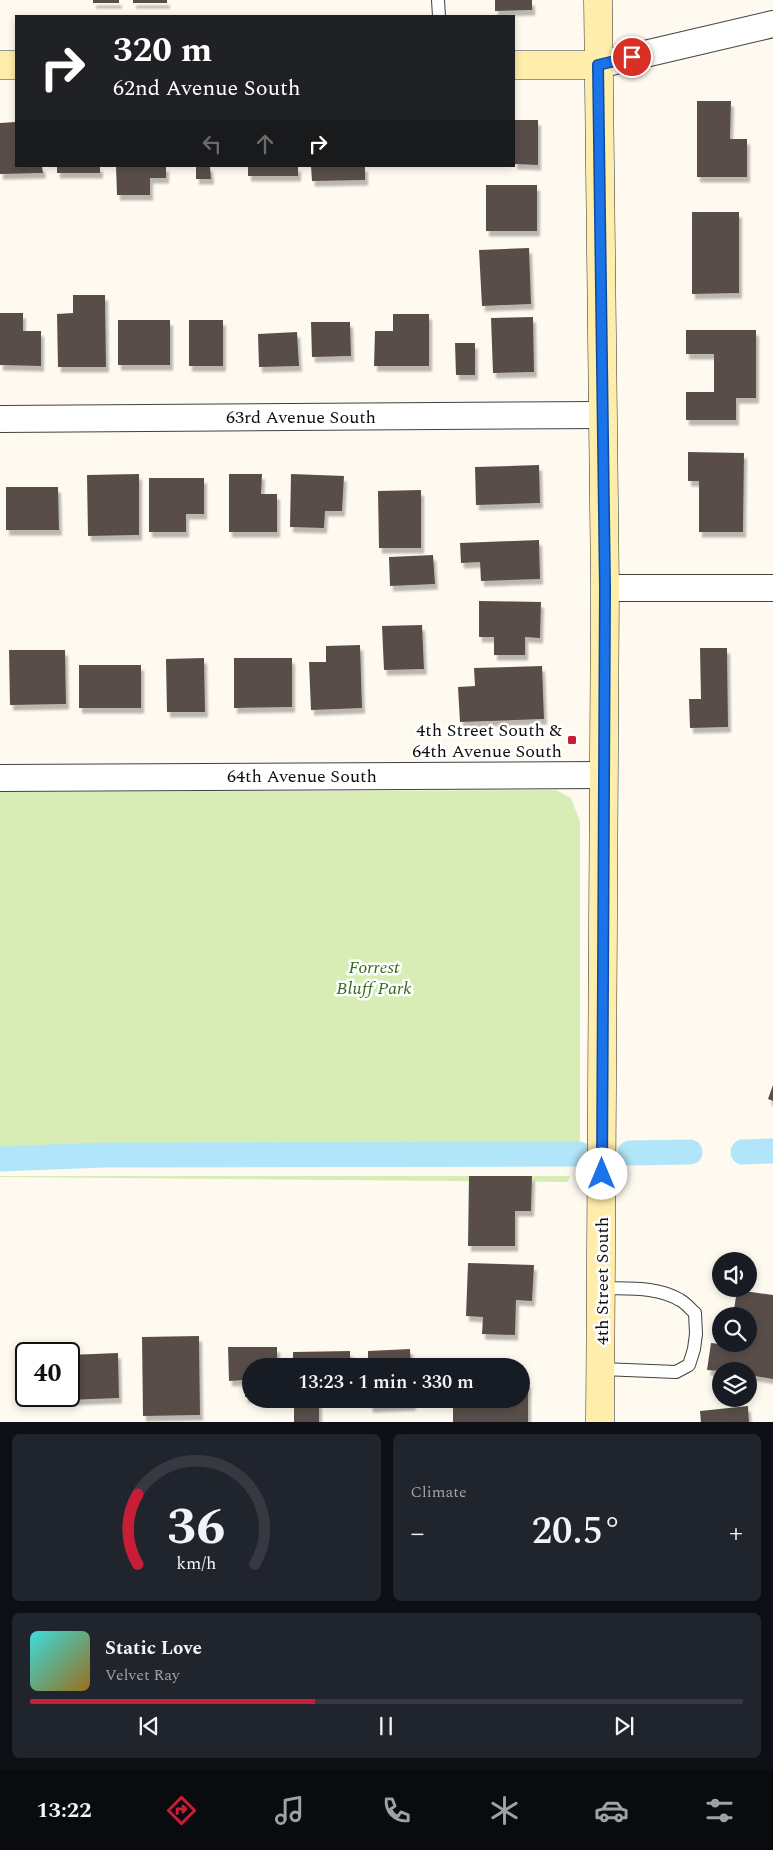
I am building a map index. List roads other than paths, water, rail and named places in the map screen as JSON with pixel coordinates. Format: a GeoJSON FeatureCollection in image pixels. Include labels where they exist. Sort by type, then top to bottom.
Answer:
{"type":"FeatureCollection","features":[{"type":"Feature","properties":{"kind":"street","name":"4th Street South"},"geometry":{"type":"LineString","coordinates":[[598,0],[605,588],[602,1369],[600,1422]]}},
{"type":"Feature","properties":{"kind":"street"},"geometry":{"type":"LineString","coordinates":[[515,65],[598,65],[773,24]]}},
{"type":"Feature","properties":{"kind":"street"},"geometry":{"type":"LineString","coordinates":[[0,65],[15,65]]}},
{"type":"Feature","properties":{"kind":"street","name":"63rd Avenue South"},"geometry":{"type":"LineString","coordinates":[[0,419],[602,415]]}},
{"type":"Feature","properties":{"kind":"street"},"geometry":{"type":"LineString","coordinates":[[605,588],[773,588]]}},
{"type":"Feature","properties":{"kind":"street","name":"64th Avenue South"},"geometry":{"type":"LineString","coordinates":[[0,778],[604,775]]}},
{"type":"Feature","properties":{"kind":"lane"},"geometry":{"type":"LineString","coordinates":[[438,0],[439,15]]}},
{"type":"Feature","properties":{"kind":"lane"},"geometry":{"type":"LineString","coordinates":[[602,1288],[652,1291],[681,1300],[695,1313],[696,1334],[689,1365],[676,1372],[602,1369]]}},
{"type":"Feature","properties":{"kind":"waterway"},"geometry":{"type":"LineString","coordinates":[[743,1152],[773,1151]]}},
{"type":"Feature","properties":{"kind":"waterway"},"geometry":{"type":"LineString","coordinates":[[630,1153],[690,1152]]}},
{"type":"Feature","properties":{"kind":"waterway"},"geometry":{"type":"LineString","coordinates":[[0,1159],[105,1155],[579,1154]]}},
{"type":"Feature","properties":{"kind":"place","name":"4th Street South & 64th Avenue South"},"geometry":{"type":"Point","coordinates":[572,740]}},
{"type":"Feature","properties":{"kind":"park label","name":"Forrest Bluff Park"},"geometry":{"type":"Point","coordinates":[374,978]}}]}
